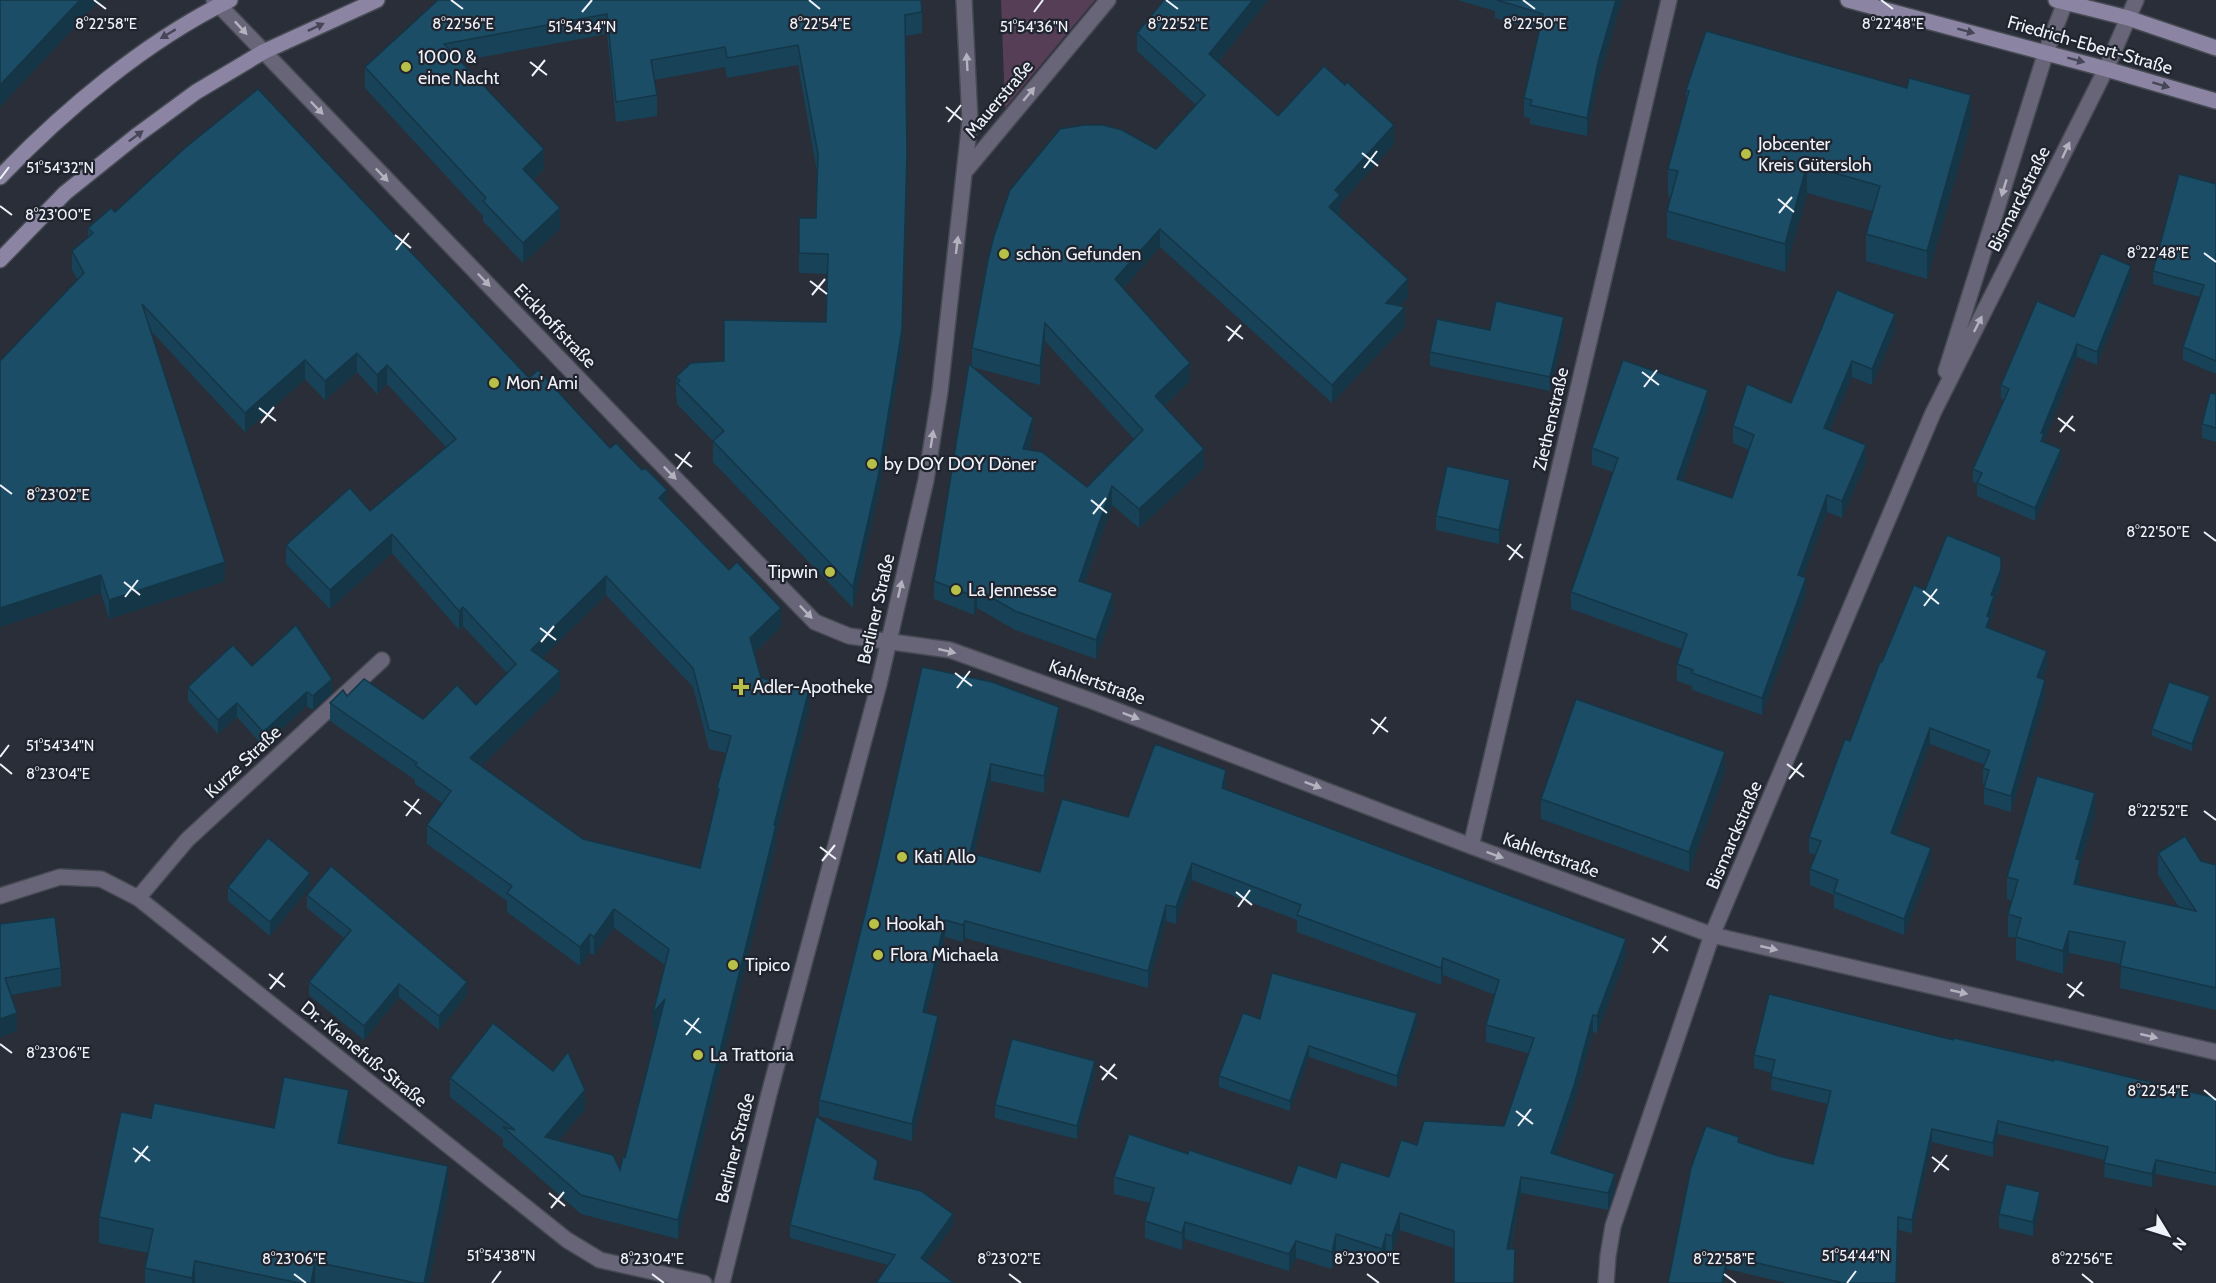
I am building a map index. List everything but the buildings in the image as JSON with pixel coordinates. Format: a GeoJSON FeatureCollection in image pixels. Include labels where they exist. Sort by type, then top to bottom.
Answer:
{"type":"FeatureCollection","features":[{"type":"Feature","properties":{"kind":"main road"},"geometry":{"type":"LineString","coordinates":[[0,260],[65,192],[196,92],[263,52],[377,0]]}},
{"type":"Feature","properties":{"kind":"main road","name":"Friedrich-Ebert-Straße"},"geometry":{"type":"LineString","coordinates":[[1848,0],[2046,52],[2216,101]]}},
{"type":"Feature","properties":{"kind":"main road","name":"Friedrich-Ebert-Straße"},"geometry":{"type":"LineString","coordinates":[[2063,1],[2128,18],[2216,48]]}},
{"type":"Feature","properties":{"kind":"main road"},"geometry":{"type":"LineString","coordinates":[[0,177],[24,152],[98,87],[159,40],[221,2]]}},
{"type":"Feature","properties":{"kind":"street","name":"Berliner Straße"},"geometry":{"type":"LineString","coordinates":[[722,1283],[769,1094],[890,642],[926,480],[940,391],[970,120],[964,0]]}},
{"type":"Feature","properties":{"kind":"street","name":"Mauerstraße"},"geometry":{"type":"LineString","coordinates":[[966,169],[1108,0]]}},
{"type":"Feature","properties":{"kind":"street","name":"Ziethenstraße"},"geometry":{"type":"LineString","coordinates":[[1471,846],[1669,0]]}},
{"type":"Feature","properties":{"kind":"street","name":"Bismarckstraße"},"geometry":{"type":"LineString","coordinates":[[1606,1283],[1613,1226],[1712,935],[1933,413],[2106,69],[2136,0]]}},
{"type":"Feature","properties":{"kind":"street","name":"Bismarckstraße"},"geometry":{"type":"LineString","coordinates":[[1933,413],[2063,1]]}},
{"type":"Feature","properties":{"kind":"street","name":"Eickhoffstraße"},"geometry":{"type":"LineString","coordinates":[[221,2],[263,52],[815,621],[849,636],[890,642]]}},
{"type":"Feature","properties":{"kind":"street","name":"Kahlertstraße"},"geometry":{"type":"LineString","coordinates":[[890,642],[950,650],[1114,709],[1471,846],[1712,935],[2216,1052]]}},
{"type":"Feature","properties":{"kind":"street","name":"Kurze Straße"},"geometry":{"type":"LineString","coordinates":[[138,898],[187,840],[382,660]]}},
{"type":"Feature","properties":{"kind":"street","name":"Dr.-Kranefuß-Straße"},"geometry":{"type":"LineString","coordinates":[[0,896],[60,877],[101,879],[138,898],[567,1240],[600,1260],[705,1283]]}},
{"type":"Feature","properties":{"kind":"shaded area"},"geometry":{"type":"Polygon","coordinates":[[[1001,0],[1095,0],[1005,108],[1001,0]]]}},
{"type":"Feature","properties":{"kind":"place","name":"1000 & eine Nacht"},"geometry":{"type":"Point","coordinates":[406,67]}},
{"type":"Feature","properties":{"kind":"place","name":"Jobcenter Kreis Gütersloh"},"geometry":{"type":"Point","coordinates":[1746,154]}},
{"type":"Feature","properties":{"kind":"place","name":"schön Gefunden"},"geometry":{"type":"Point","coordinates":[1004,254]}},
{"type":"Feature","properties":{"kind":"place","name":"Mon' Ami"},"geometry":{"type":"Point","coordinates":[494,383]}},
{"type":"Feature","properties":{"kind":"place","name":"by DOY DOY Döner"},"geometry":{"type":"Point","coordinates":[872,464]}},
{"type":"Feature","properties":{"kind":"place","name":"Tipwin"},"geometry":{"type":"Point","coordinates":[830,572]}},
{"type":"Feature","properties":{"kind":"place","name":"La Jennesse"},"geometry":{"type":"Point","coordinates":[956,590]}},
{"type":"Feature","properties":{"kind":"place","name":"Adler-Apotheke"},"geometry":{"type":"Point","coordinates":[741,687]}},
{"type":"Feature","properties":{"kind":"place","name":"Kati Allo"},"geometry":{"type":"Point","coordinates":[902,857]}},
{"type":"Feature","properties":{"kind":"place","name":"Hookah"},"geometry":{"type":"Point","coordinates":[874,924]}},
{"type":"Feature","properties":{"kind":"place","name":"Flora Michaela"},"geometry":{"type":"Point","coordinates":[878,955]}},
{"type":"Feature","properties":{"kind":"place","name":"Tipico"},"geometry":{"type":"Point","coordinates":[733,965]}},
{"type":"Feature","properties":{"kind":"place","name":"La Trattoria"},"geometry":{"type":"Point","coordinates":[698,1055]}}]}
